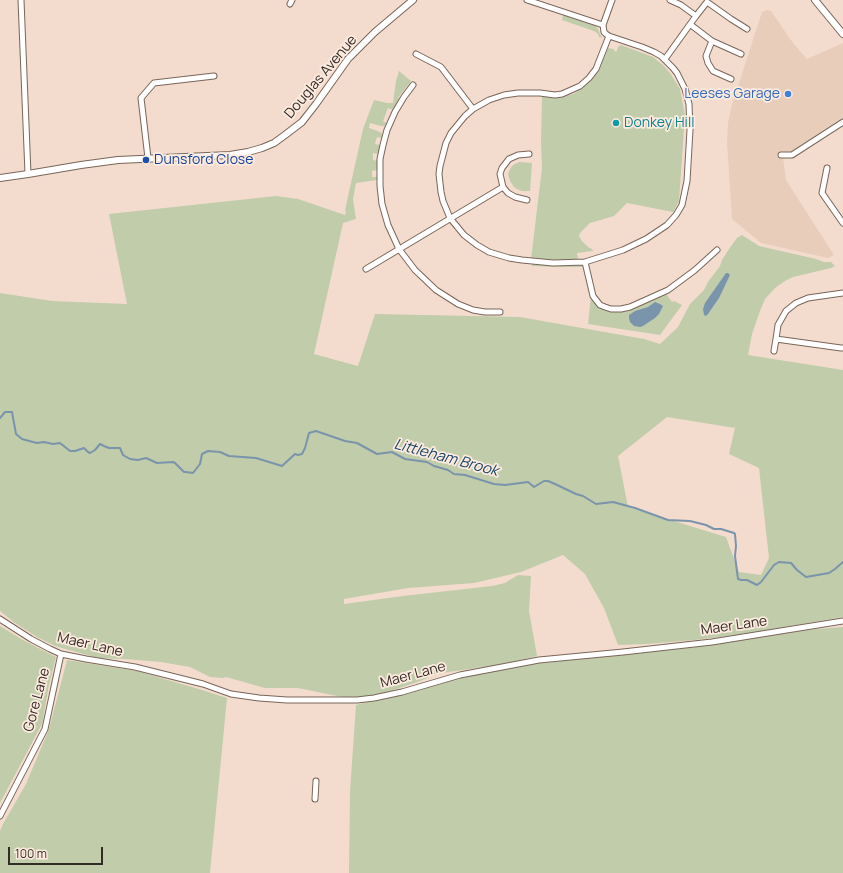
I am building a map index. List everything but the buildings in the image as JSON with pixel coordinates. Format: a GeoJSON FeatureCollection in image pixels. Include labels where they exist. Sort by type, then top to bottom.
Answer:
{"type":"FeatureCollection","features":[{"type":"Feature","properties":{"kind":"street"},"geometry":{"type":"LineString","coordinates":[[20,0],[28,174]]}},
{"type":"Feature","properties":{"kind":"street","name":"Douglas Avenue"},"geometry":{"type":"LineString","coordinates":[[0,178],[118,160],[234,154],[248,152],[274,143],[302,122],[348,59],[375,32],[413,0]]}},
{"type":"Feature","properties":{"kind":"street"},"geometry":{"type":"LineString","coordinates":[[527,0],[603,25]]}},
{"type":"Feature","properties":{"kind":"street"},"geometry":{"type":"LineString","coordinates":[[609,36],[596,69],[580,86],[562,94],[518,93],[504,95],[489,100],[473,109],[465,116],[446,143],[440,166],[441,192],[443,201],[450,218],[464,235],[477,245],[489,252],[509,258],[528,261],[553,263],[585,262],[623,250],[646,239],[667,225],[682,205],[687,181],[690,130],[689,104],[685,88],[682,81],[665,59],[654,52],[609,36],[604,32],[603,25],[612,0]]}},
{"type":"Feature","properties":{"kind":"street"},"geometry":{"type":"LineString","coordinates":[[670,0],[696,16]]}},
{"type":"Feature","properties":{"kind":"street"},"geometry":{"type":"LineString","coordinates":[[815,0],[843,34]]}},
{"type":"Feature","properties":{"kind":"street"},"geometry":{"type":"LineString","coordinates":[[665,59],[708,1],[726,16],[747,29]]}},
{"type":"Feature","properties":{"kind":"street"},"geometry":{"type":"LineString","coordinates":[[691,25],[712,41],[741,54]]}},
{"type":"Feature","properties":{"kind":"street"},"geometry":{"type":"LineString","coordinates":[[712,41],[706,56],[710,68],[713,71],[731,79]]}},
{"type":"Feature","properties":{"kind":"street"},"geometry":{"type":"LineString","coordinates":[[416,54],[441,67],[473,109]]}},
{"type":"Feature","properties":{"kind":"street"},"geometry":{"type":"LineString","coordinates":[[148,158],[141,98],[154,83],[214,76]]}},
{"type":"Feature","properties":{"kind":"street"},"geometry":{"type":"LineString","coordinates":[[413,85],[395,112],[387,130],[380,159],[382,204],[388,226],[399,249],[419,274],[431,286],[447,298],[473,310],[500,312]]}},
{"type":"Feature","properties":{"kind":"street"},"geometry":{"type":"LineString","coordinates":[[781,155],[792,155],[843,122]]}},
{"type":"Feature","properties":{"kind":"street"},"geometry":{"type":"LineString","coordinates":[[527,200],[511,196],[503,187],[500,174],[509,158],[529,154]]}},
{"type":"Feature","properties":{"kind":"street"},"geometry":{"type":"LineString","coordinates":[[827,168],[822,193],[843,223]]}},
{"type":"Feature","properties":{"kind":"street"},"geometry":{"type":"LineString","coordinates":[[366,269],[503,187]]}},
{"type":"Feature","properties":{"kind":"street"},"geometry":{"type":"LineString","coordinates":[[585,262],[593,296],[600,305],[611,309],[630,307],[668,290],[695,270],[717,250]]}},
{"type":"Feature","properties":{"kind":"street"},"geometry":{"type":"LineString","coordinates":[[774,351],[778,325],[786,311],[796,303],[808,298],[843,293]]}},
{"type":"Feature","properties":{"kind":"street"},"geometry":{"type":"LineString","coordinates":[[776,339],[843,348]]}},
{"type":"Feature","properties":{"kind":"street","name":"Maer Lane"},"geometry":{"type":"LineString","coordinates":[[0,619],[32,639],[62,654],[135,667],[203,684],[231,694],[287,700],[357,700],[374,698],[402,692],[460,675],[539,660],[712,642],[843,621]]}},
{"type":"Feature","properties":{"kind":"street","name":"Gore Lane"},"geometry":{"type":"LineString","coordinates":[[0,816],[45,729],[62,654]]}},
{"type":"Feature","properties":{"kind":"street"},"geometry":{"type":"LineString","coordinates":[[315,799],[316,781]]}},
{"type":"Feature","properties":{"kind":"shaded area"},"geometry":{"type":"Polygon","coordinates":[[[767,10],[771,11],[793,43],[807,59],[843,43],[843,117],[783,157],[786,180],[834,255],[828,258],[761,243],[732,219],[727,143],[728,123],[732,105],[762,12],[767,10]]]}},
{"type":"Feature","properties":{"kind":"green space"},"geometry":{"type":"Polygon","coordinates":[[[563,15],[596,26],[602,38],[599,37],[594,31],[562,20],[563,15]]]}},
{"type":"Feature","properties":{"kind":"green space"},"geometry":{"type":"Polygon","coordinates":[[[621,45],[653,57],[670,73],[680,89],[685,115],[679,201],[673,212],[627,203],[614,216],[590,223],[579,236],[582,241],[593,251],[577,253],[578,260],[583,267],[532,266],[531,259],[542,168],[542,96],[561,97],[573,94],[580,90],[598,73],[608,48],[613,49],[616,52],[621,45]]]}},
{"type":"Feature","properties":{"kind":"green space"},"geometry":{"type":"Polygon","coordinates":[[[399,71],[411,81],[398,98],[399,99],[393,110],[388,108],[383,121],[387,123],[384,126],[381,126],[370,123],[369,128],[382,134],[382,138],[377,137],[375,144],[380,145],[379,154],[373,153],[373,160],[378,161],[377,170],[372,171],[372,177],[377,177],[377,180],[356,183],[353,199],[356,219],[343,223],[314,354],[358,366],[375,314],[520,317],[644,339],[660,344],[678,327],[690,304],[704,290],[729,249],[737,238],[742,235],[759,246],[824,262],[831,262],[835,266],[793,277],[785,281],[775,288],[765,299],[752,334],[748,355],[843,370],[843,617],[738,635],[647,644],[618,645],[604,608],[585,574],[563,555],[521,572],[474,583],[408,588],[344,599],[344,604],[492,586],[505,583],[518,575],[531,576],[529,611],[537,656],[484,669],[483,667],[435,674],[423,680],[388,692],[347,698],[298,688],[265,688],[226,677],[210,677],[190,667],[161,662],[98,658],[55,646],[15,623],[0,611],[0,293],[52,301],[127,304],[109,214],[276,196],[298,199],[345,215],[363,129],[374,100],[393,103],[399,71]],[[667,417],[618,456],[628,507],[726,537],[739,572],[761,575],[769,558],[759,468],[729,454],[735,428],[667,417]]]}},
{"type":"Feature","properties":{"kind":"green space"},"geometry":{"type":"Polygon","coordinates":[[[519,162],[532,163],[530,191],[522,191],[517,189],[510,181],[508,174],[510,169],[513,165],[519,162]]]}},
{"type":"Feature","properties":{"kind":"green space"},"geometry":{"type":"Polygon","coordinates":[[[660,295],[667,295],[672,302],[674,301],[682,305],[660,335],[588,324],[591,296],[597,306],[605,310],[618,311],[660,295]]]}},
{"type":"Feature","properties":{"kind":"green space"},"geometry":{"type":"Polygon","coordinates":[[[0,626],[56,657],[42,724],[0,803],[0,626]]]}},
{"type":"Feature","properties":{"kind":"green space"},"geometry":{"type":"Polygon","coordinates":[[[843,627],[843,873],[349,873],[350,791],[356,705],[409,693],[460,677],[542,662],[711,644],[804,630],[843,627]]]}},
{"type":"Feature","properties":{"kind":"green space"},"geometry":{"type":"Polygon","coordinates":[[[67,660],[137,671],[227,698],[210,873],[0,873],[0,831],[26,784],[49,729],[67,660]]]}},
{"type":"Feature","properties":{"kind":"water"},"geometry":{"type":"Polygon","coordinates":[[[726,273],[730,275],[719,298],[706,316],[704,315],[703,309],[705,303],[726,273]]]}},
{"type":"Feature","properties":{"kind":"water"},"geometry":{"type":"Polygon","coordinates":[[[655,302],[663,306],[655,318],[640,327],[634,326],[630,322],[629,315],[635,311],[648,307],[655,302]]]}},
{"type":"Feature","properties":{"kind":"waterway","name":"Littleham Brook"},"geometry":{"type":"LineString","coordinates":[[0,418],[5,412],[12,412],[16,434],[22,439],[37,443],[60,443],[70,451],[84,448],[90,453],[100,444],[109,448],[120,448],[123,455],[130,459],[138,460],[146,458],[157,463],[173,462],[184,472],[193,473],[200,464],[202,454],[208,451],[220,452],[229,456],[256,458],[282,466],[295,454],[302,454],[309,433],[316,431],[345,441],[357,443],[377,454],[392,452],[405,459],[427,462],[434,466],[448,470],[454,474],[465,475],[494,484],[505,485],[528,482],[534,487],[544,481],[548,481],[583,496],[596,504],[613,502],[668,520],[690,521],[706,525],[714,529],[721,529],[734,533],[738,579],[747,580],[757,585],[774,565],[779,562],[791,563],[806,577],[829,573],[843,562]]}},
{"type":"Feature","properties":{"kind":"place","name":"Leeses Garage"},"geometry":{"type":"Point","coordinates":[788,94]}},
{"type":"Feature","properties":{"kind":"place","name":"Donkey Hill"},"geometry":{"type":"Point","coordinates":[616,123]}},
{"type":"Feature","properties":{"kind":"place","name":"Dunsford Close"},"geometry":{"type":"Point","coordinates":[146,160]}}]}
